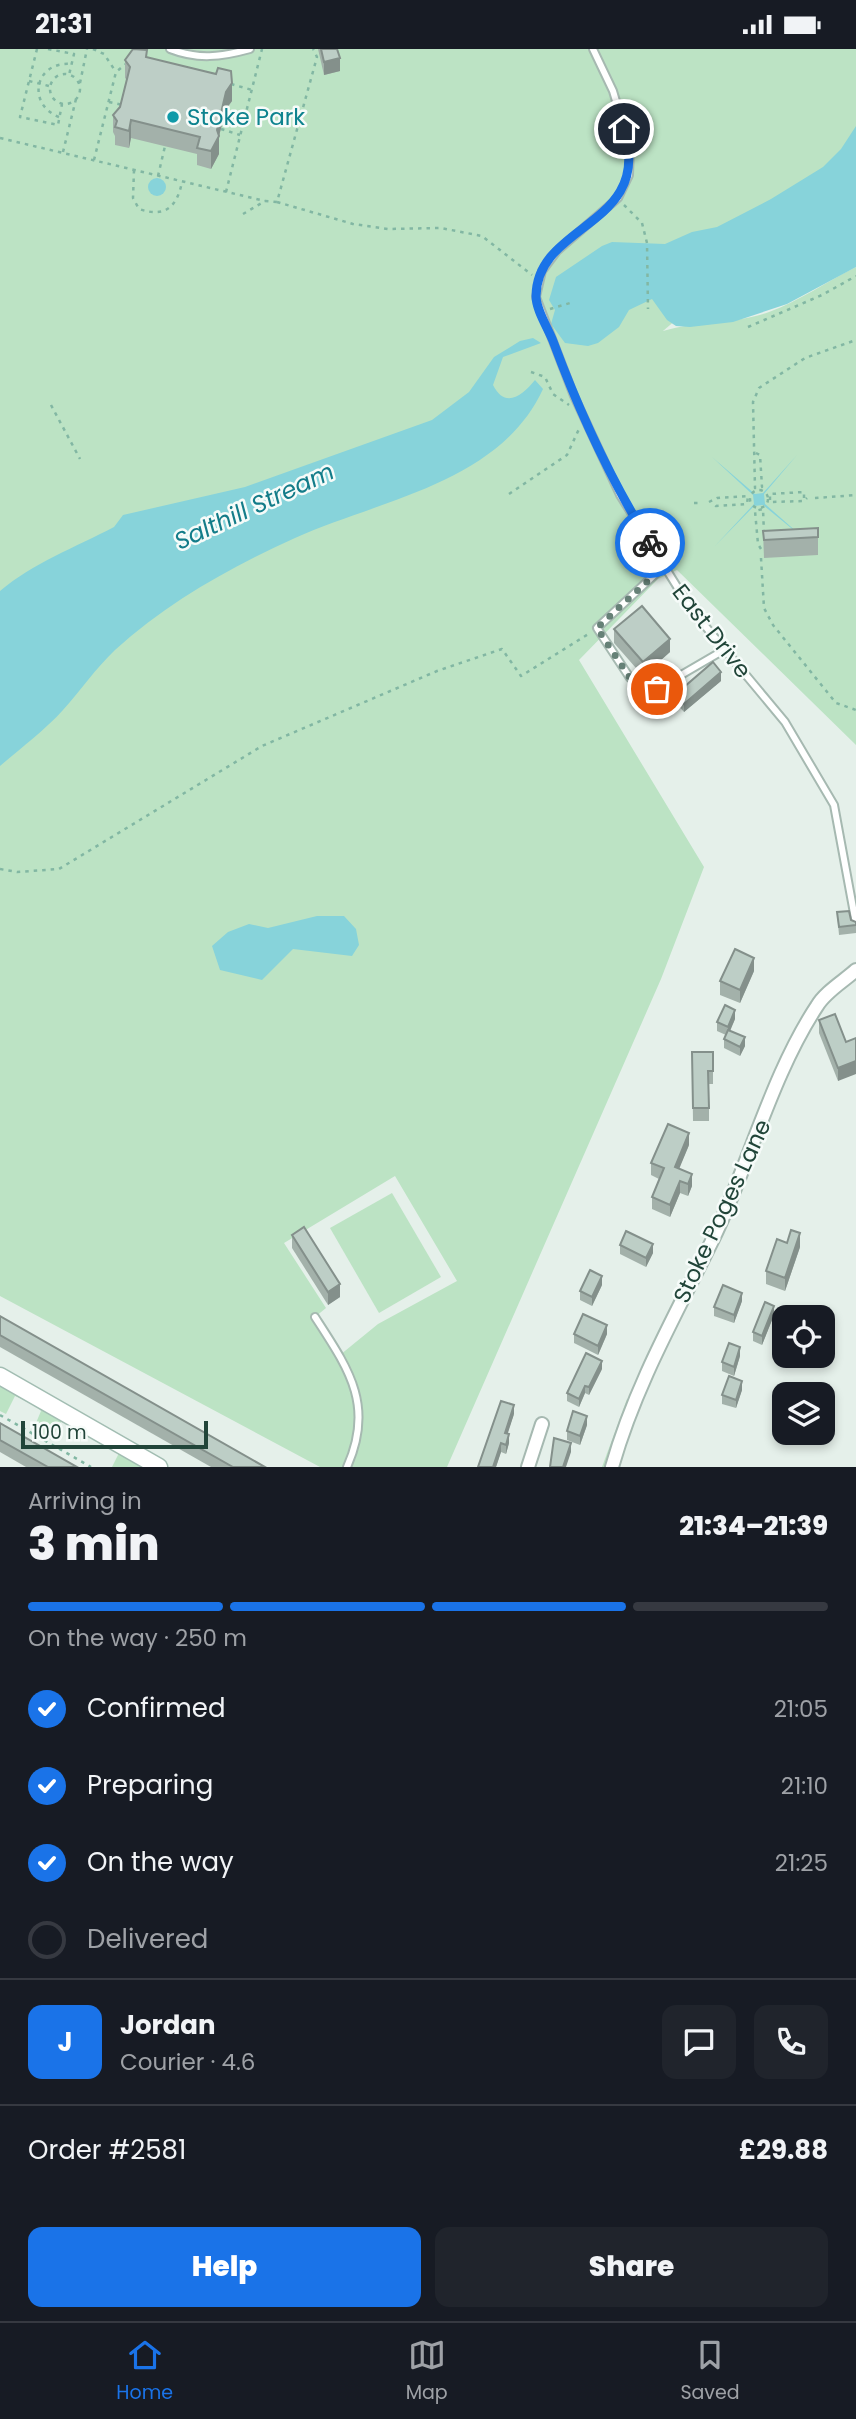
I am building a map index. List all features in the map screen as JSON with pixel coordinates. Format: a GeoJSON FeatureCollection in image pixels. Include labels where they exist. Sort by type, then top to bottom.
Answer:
{"type":"FeatureCollection","features":[{"type":"Feature","properties":{"kind":"street","name":"Stoke Poges Lane"},"geometry":{"type":"LineString","coordinates":[[612,1467],[622,1432],[652,1358],[714,1237],[792,1052],[818,1003],[856,970]]}},
{"type":"Feature","properties":{"kind":"street"},"geometry":{"type":"LineString","coordinates":[[0,1376],[159,1467]]}},
{"type":"Feature","properties":{"kind":"street"},"geometry":{"type":"LineString","coordinates":[[528,1467],[536,1431]]}},
{"type":"Feature","properties":{"kind":"lane"},"geometry":{"type":"LineString","coordinates":[[170,49],[188,57],[212,58],[250,49]]}},
{"type":"Feature","properties":{"kind":"lane"},"geometry":{"type":"LineString","coordinates":[[540,281],[542,271],[557,251],[618,198],[629,175],[630,148],[612,91],[593,49]]}},
{"type":"Feature","properties":{"kind":"lane","name":"East Drive"},"geometry":{"type":"LineString","coordinates":[[540,281],[536,297],[581,413],[620,495],[691,609],[785,722],[834,805],[856,923]]}},
{"type":"Feature","properties":{"kind":"lane"},"geometry":{"type":"LineString","coordinates":[[664,566],[597,628],[630,678],[657,689],[724,650]]}},
{"type":"Feature","properties":{"kind":"lane"},"geometry":{"type":"LineString","coordinates":[[315,1317],[353,1379],[360,1416],[354,1452],[347,1467]]}},
{"type":"Feature","properties":{"kind":"path"},"geometry":{"type":"LineString","coordinates":[[37,49],[20,117],[58,125],[62,104]]}},
{"type":"Feature","properties":{"kind":"path"},"geometry":{"type":"LineString","coordinates":[[48,49],[74,54],[69,75]]}},
{"type":"Feature","properties":{"kind":"path"},"geometry":{"type":"LineString","coordinates":[[64,152],[87,49]]}},
{"type":"Feature","properties":{"kind":"path"},"geometry":{"type":"LineString","coordinates":[[93,49],[104,54],[116,72]]}},
{"type":"Feature","properties":{"kind":"path"},"geometry":{"type":"LineString","coordinates":[[226,192],[262,49]]}},
{"type":"Feature","properties":{"kind":"path"},"geometry":{"type":"LineString","coordinates":[[277,202],[317,57],[313,49]]}},
{"type":"Feature","properties":{"kind":"path"},"geometry":{"type":"LineString","coordinates":[[147,60],[158,59]]}},
{"type":"Feature","properties":{"kind":"path"},"geometry":{"type":"LineString","coordinates":[[94,160],[116,72],[125,64],[135,61]]}},
{"type":"Feature","properties":{"kind":"path"},"geometry":{"type":"LineString","coordinates":[[60,117],[44,108],[37,92],[46,70],[54,65],[71,64]]}},
{"type":"Feature","properties":{"kind":"path"},"geometry":{"type":"LineString","coordinates":[[69,75],[79,85]]}},
{"type":"Feature","properties":{"kind":"path"},"geometry":{"type":"LineString","coordinates":[[62,104],[54,99],[51,86],[55,78],[69,75]]}},
{"type":"Feature","properties":{"kind":"path"},"geometry":{"type":"LineString","coordinates":[[29,81],[51,86]]}},
{"type":"Feature","properties":{"kind":"path"},"geometry":{"type":"LineString","coordinates":[[226,83],[252,90]]}},
{"type":"Feature","properties":{"kind":"path"},"geometry":{"type":"LineString","coordinates":[[62,104],[76,99]]}},
{"type":"Feature","properties":{"kind":"path"},"geometry":{"type":"LineString","coordinates":[[109,102],[125,105]]}},
{"type":"Feature","properties":{"kind":"path"},"geometry":{"type":"LineString","coordinates":[[221,129],[240,135]]}},
{"type":"Feature","properties":{"kind":"path"},"geometry":{"type":"LineString","coordinates":[[0,138],[277,202],[353,224],[388,229],[441,228],[482,236],[540,281]]}},
{"type":"Feature","properties":{"kind":"path"},"geometry":{"type":"LineString","coordinates":[[158,176],[165,146]]}},
{"type":"Feature","properties":{"kind":"path"},"geometry":{"type":"LineString","coordinates":[[134,170],[133,198],[139,209],[152,214],[167,211],[175,205],[182,181]]}},
{"type":"Feature","properties":{"kind":"path"},"geometry":{"type":"LineString","coordinates":[[618,198],[642,222],[647,243],[648,309]]}},
{"type":"Feature","properties":{"kind":"path"},"geometry":{"type":"LineString","coordinates":[[243,214],[265,201]]}},
{"type":"Feature","properties":{"kind":"path"},"geometry":{"type":"LineString","coordinates":[[748,327],[822,295],[856,276]]}},
{"type":"Feature","properties":{"kind":"path"},"geometry":{"type":"LineString","coordinates":[[551,308],[570,303]]}},
{"type":"Feature","properties":{"kind":"path"},"geometry":{"type":"LineString","coordinates":[[756,453],[760,455],[762,487],[758,488],[748,499],[747,504],[716,506],[711,502],[717,498],[748,496],[748,499],[754,505],[760,510],[763,509],[765,544],[761,547],[758,544],[755,511],[760,510],[770,499],[770,494],[804,492],[806,498],[770,502],[770,499],[764,493],[758,488],[755,488],[753,403],[759,388],[805,358],[856,340]]}},
{"type":"Feature","properties":{"kind":"path"},"geometry":{"type":"LineString","coordinates":[[509,494],[566,455],[579,431],[581,413],[553,394],[545,377],[531,372]]}},
{"type":"Feature","properties":{"kind":"path"},"geometry":{"type":"LineString","coordinates":[[51,405],[80,459]]}},
{"type":"Feature","properties":{"kind":"path"},"geometry":{"type":"LineString","coordinates":[[815,498],[856,495]]}},
{"type":"Feature","properties":{"kind":"path"},"geometry":{"type":"LineString","coordinates":[[694,503],[702,503]]}},
{"type":"Feature","properties":{"kind":"path"},"geometry":{"type":"LineString","coordinates":[[761,558],[764,608],[773,625],[836,703],[856,710]]}},
{"type":"Feature","properties":{"kind":"path"},"geometry":{"type":"LineString","coordinates":[[0,869],[17,872],[59,869],[262,746],[437,671],[502,649],[521,675],[574,645],[597,628]]}},
{"type":"Feature","properties":{"kind":"path"},"geometry":{"type":"LineString","coordinates":[[0,1415],[91,1467]]}},
{"type":"Feature","properties":{"kind":"green space"},"geometry":{"type":"Polygon","coordinates":[[[0,49],[856,49],[856,166],[663,331],[688,325],[743,319],[769,312],[856,267],[856,745],[677,570],[658,579],[579,660],[704,867],[661,979],[447,1467],[320,1467],[0,1296],[0,49]],[[395,1176],[284,1243],[326,1308],[315,1317],[340,1355],[378,1324],[457,1281],[395,1176]]]}},
{"type":"Feature","properties":{"kind":"green space"},"geometry":{"type":"Polygon","coordinates":[[[392,1193],[441,1277],[379,1313],[330,1228],[392,1193]]]}},
{"type":"Feature","properties":{"kind":"green space"},"geometry":{"type":"Polygon","coordinates":[[[0,1384],[25,1397],[24,1400],[15,1396],[6,1414],[0,1411],[0,1384]]]}},
{"type":"Feature","properties":{"kind":"green space"},"geometry":{"type":"Polygon","coordinates":[[[627,1399],[631,1402],[611,1467],[602,1467],[627,1399]]]}},
{"type":"Feature","properties":{"kind":"green space"},"geometry":{"type":"Polygon","coordinates":[[[34,1403],[62,1420],[51,1440],[33,1430],[41,1411],[34,1403]]]}},
{"type":"Feature","properties":{"kind":"green space"},"geometry":{"type":"Polygon","coordinates":[[[119,1453],[147,1467],[112,1467],[119,1453]]]}},
{"type":"Feature","properties":{"kind":"water"},"geometry":{"type":"Polygon","coordinates":[[[856,126],[856,267],[787,304],[733,322],[676,326],[667,320],[652,299],[629,310],[619,327],[598,343],[588,346],[565,343],[551,324],[555,310],[549,300],[556,277],[602,246],[612,242],[665,244],[692,232],[717,227],[771,199],[823,167],[841,149],[856,126]]]}},
{"type":"Feature","properties":{"kind":"water"},"geometry":{"type":"Polygon","coordinates":[[[157,178],[163,181],[166,187],[163,193],[157,196],[151,193],[148,187],[151,181],[157,178]]]}},
{"type":"Feature","properties":{"kind":"water","name":"Salthill Stream"},"geometry":{"type":"Polygon","coordinates":[[[533,338],[541,343],[503,357],[493,385],[503,397],[508,398],[525,391],[535,380],[543,389],[523,421],[498,447],[468,467],[434,484],[295,538],[247,561],[178,601],[115,650],[56,717],[0,766],[0,591],[41,564],[114,527],[123,515],[245,487],[432,420],[469,392],[494,357],[520,341],[533,338]]]}},
{"type":"Feature","properties":{"kind":"water"},"geometry":{"type":"Polygon","coordinates":[[[797,455],[764,494],[765,504],[807,541],[763,505],[754,506],[715,546],[754,504],[753,495],[712,457],[755,494],[763,493],[797,455]]]}},
{"type":"Feature","properties":{"kind":"water"},"geometry":{"type":"Polygon","coordinates":[[[317,916],[344,916],[356,929],[359,945],[352,956],[293,949],[262,980],[220,970],[212,946],[228,932],[249,924],[268,928],[317,916]]]}},
{"type":"Feature","properties":{"kind":"building","name":"Stoke Park"},"geometry":{"type":"Polygon","coordinates":[[[133,49],[147,50],[146,57],[216,74],[218,68],[231,71],[232,83],[226,92],[217,130],[219,136],[211,151],[197,148],[200,137],[131,120],[129,131],[115,127],[117,121],[113,115],[120,107],[130,67],[125,60],[133,49]]]}},
{"type":"Feature","properties":{"kind":"building"},"geometry":{"type":"Polygon","coordinates":[[[321,49],[337,49],[340,58],[324,62],[321,49]]]}},
{"type":"Feature","properties":{"kind":"building"},"geometry":{"type":"Polygon","coordinates":[[[818,528],[818,537],[764,540],[763,531],[818,528]]]}},
{"type":"Feature","properties":{"kind":"building"},"geometry":{"type":"Polygon","coordinates":[[[642,606],[670,639],[643,662],[614,629],[642,606]]]}},
{"type":"Feature","properties":{"kind":"building"},"geometry":{"type":"Polygon","coordinates":[[[713,662],[721,672],[684,704],[676,694],[713,662]]]}},
{"type":"Feature","properties":{"kind":"building"},"geometry":{"type":"Polygon","coordinates":[[[849,911],[851,920],[856,922],[856,925],[839,927],[837,912],[849,911]]]}},
{"type":"Feature","properties":{"kind":"building"},"geometry":{"type":"Polygon","coordinates":[[[735,949],[754,958],[740,990],[720,981],[735,949]]]}},
{"type":"Feature","properties":{"kind":"building"},"geometry":{"type":"Polygon","coordinates":[[[725,1005],[735,1010],[728,1027],[717,1022],[725,1005]]]}},
{"type":"Feature","properties":{"kind":"building"},"geometry":{"type":"Polygon","coordinates":[[[835,1014],[846,1042],[856,1038],[856,1061],[838,1068],[819,1020],[835,1014]]]}},
{"type":"Feature","properties":{"kind":"building"},"geometry":{"type":"Polygon","coordinates":[[[728,1030],[745,1037],[740,1047],[724,1039],[728,1030]]]}},
{"type":"Feature","properties":{"kind":"building"},"geometry":{"type":"Polygon","coordinates":[[[692,1052],[713,1052],[713,1071],[708,1071],[709,1108],[693,1108],[692,1052]]]}},
{"type":"Feature","properties":{"kind":"building"},"geometry":{"type":"Polygon","coordinates":[[[668,1124],[689,1133],[675,1167],[692,1174],[688,1184],[680,1181],[670,1205],[652,1197],[664,1168],[651,1163],[668,1124]]]}},
{"type":"Feature","properties":{"kind":"building"},"geometry":{"type":"Polygon","coordinates":[[[304,1227],[340,1284],[328,1292],[292,1235],[304,1227]]]}},
{"type":"Feature","properties":{"kind":"building"},"geometry":{"type":"Polygon","coordinates":[[[791,1230],[800,1233],[785,1278],[766,1271],[777,1239],[787,1243],[791,1230]]]}},
{"type":"Feature","properties":{"kind":"building"},"geometry":{"type":"Polygon","coordinates":[[[626,1231],[653,1244],[646,1258],[620,1245],[626,1231]]]}},
{"type":"Feature","properties":{"kind":"building"},"geometry":{"type":"Polygon","coordinates":[[[590,1270],[602,1276],[592,1297],[580,1291],[590,1270]]]}},
{"type":"Feature","properties":{"kind":"building"},"geometry":{"type":"Polygon","coordinates":[[[723,1285],[742,1293],[734,1315],[714,1307],[723,1285]]]}},
{"type":"Feature","properties":{"kind":"building"},"geometry":{"type":"Polygon","coordinates":[[[765,1302],[772,1305],[762,1336],[753,1332],[765,1302]]]}},
{"type":"Feature","properties":{"kind":"building"},"geometry":{"type":"Polygon","coordinates":[[[583,1314],[607,1325],[598,1346],[574,1334],[583,1314]]]}},
{"type":"Feature","properties":{"kind":"building"},"geometry":{"type":"Polygon","coordinates":[[[0,1316],[265,1467],[233,1467],[0,1335],[0,1316]]]}},
{"type":"Feature","properties":{"kind":"building"},"geometry":{"type":"Polygon","coordinates":[[[729,1343],[740,1347],[734,1367],[722,1362],[729,1343]]]}},
{"type":"Feature","properties":{"kind":"building"},"geometry":{"type":"Polygon","coordinates":[[[586,1353],[602,1361],[589,1387],[585,1386],[579,1399],[567,1393],[586,1353]]]}},
{"type":"Feature","properties":{"kind":"building"},"geometry":{"type":"Polygon","coordinates":[[[729,1376],[742,1381],[736,1400],[722,1395],[729,1376]]]}},
{"type":"Feature","properties":{"kind":"building"},"geometry":{"type":"Polygon","coordinates":[[[501,1401],[514,1405],[505,1433],[509,1434],[506,1445],[501,1443],[493,1467],[478,1467],[501,1401]]]}},
{"type":"Feature","properties":{"kind":"building"},"geometry":{"type":"Polygon","coordinates":[[[573,1411],[587,1416],[580,1436],[567,1431],[573,1411]]]}},
{"type":"Feature","properties":{"kind":"building"},"geometry":{"type":"Polygon","coordinates":[[[0,1423],[77,1467],[48,1467],[0,1440],[0,1423]]]}},
{"type":"Feature","properties":{"kind":"building"},"geometry":{"type":"Polygon","coordinates":[[[554,1438],[571,1443],[563,1467],[550,1467],[554,1438]]]}},
{"type":"Feature","properties":{"kind":"way so far"},"geometry":{"type":"LineString","coordinates":[[650,543],[664,566],[597,628],[630,678],[657,689]]}},
{"type":"Feature","properties":{"kind":"place","name":"Stoke Park"},"geometry":{"type":"Point","coordinates":[173,117]}},
{"type":"Feature","properties":{"kind":"route"},"geometry":{"type":"LineString","coordinates":[[624,129],[630,148],[629,175],[618,198],[557,251],[542,271],[536,297],[574,396],[620,495],[650,543]]}}]}
